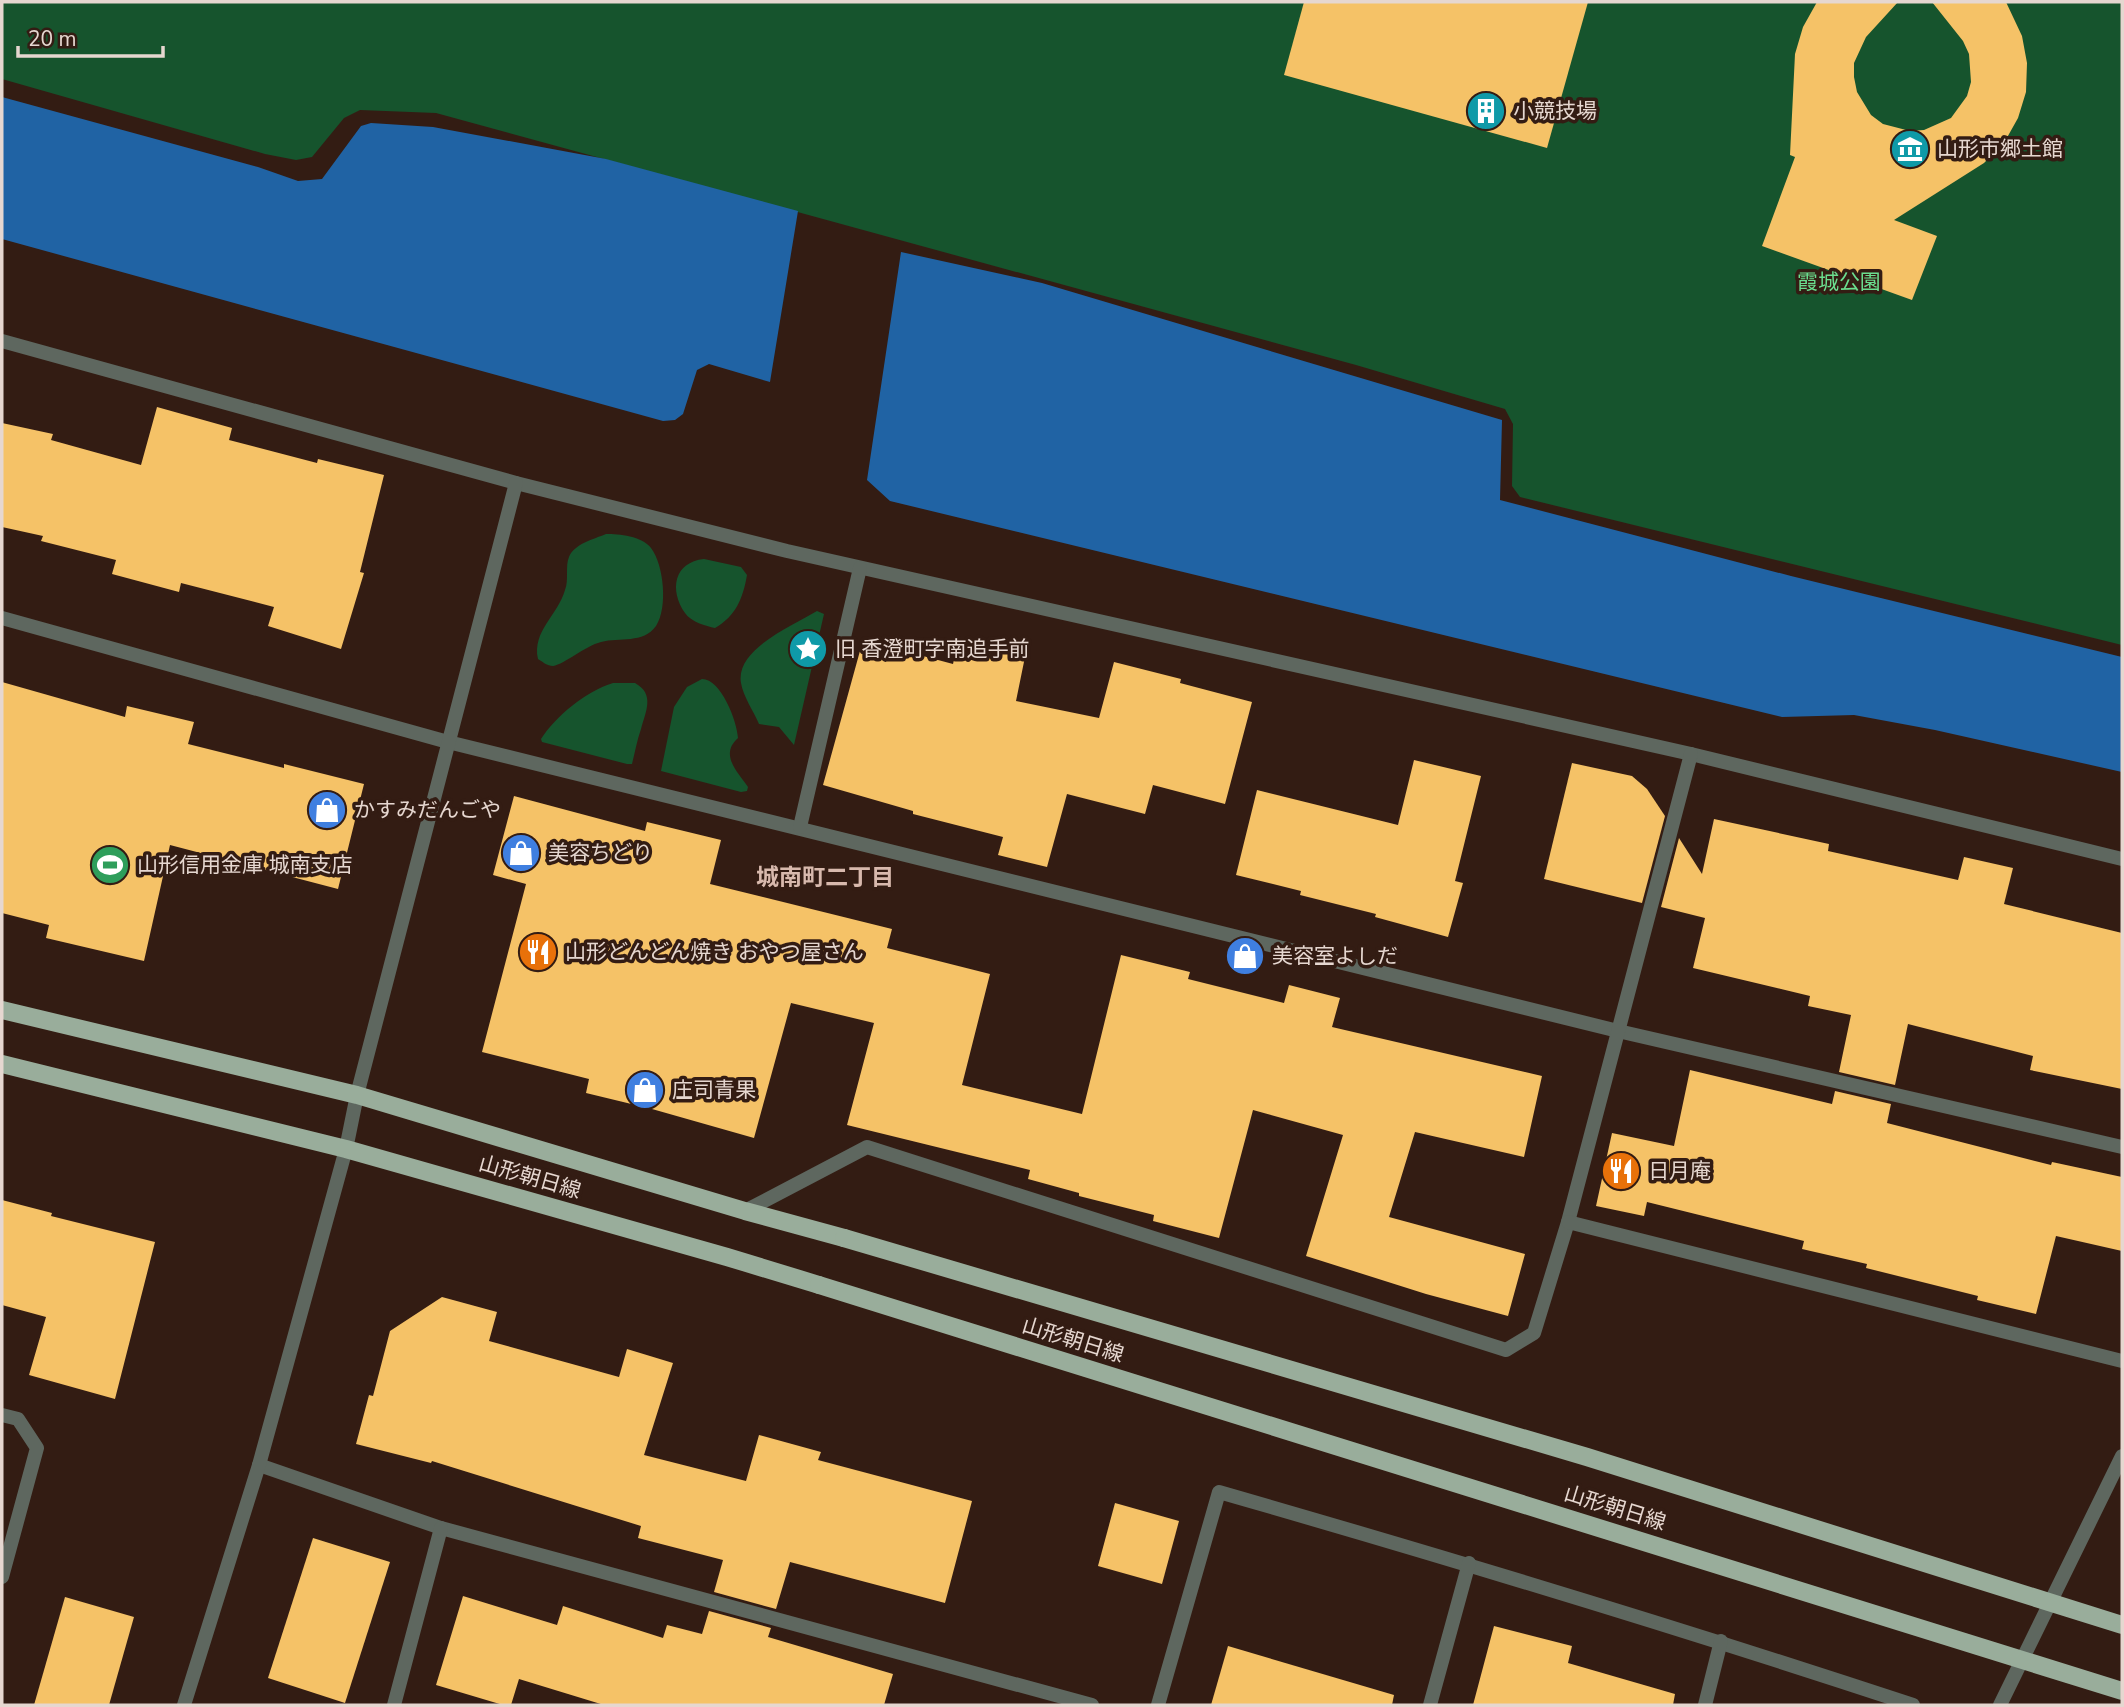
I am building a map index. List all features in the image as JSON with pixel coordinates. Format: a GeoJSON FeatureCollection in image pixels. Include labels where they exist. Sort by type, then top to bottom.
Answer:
{"type":"FeatureCollection","features":[{"type":"Feature","properties":{"kind":"main road","name":"山形朝日線"},"geometry":{"type":"LineString","coordinates":[[2,1010],[357,1096],[1587,1457],[2122,1625]]}},
{"type":"Feature","properties":{"kind":"main road","name":"山形朝日線"},"geometry":{"type":"LineString","coordinates":[[2,1064],[346,1149],[727,1256],[2122,1691]]}},
{"type":"Feature","properties":{"kind":"street"},"geometry":{"type":"LineString","coordinates":[[2,341],[516,483],[860,568],[1691,754],[2122,859]]}},
{"type":"Feature","properties":{"kind":"street"},"geometry":{"type":"LineString","coordinates":[[184,1705],[259,1465],[346,1149],[357,1096],[516,483]]}},
{"type":"Feature","properties":{"kind":"street"},"geometry":{"type":"LineString","coordinates":[[800,827],[860,568]]}},
{"type":"Feature","properties":{"kind":"street"},"geometry":{"type":"LineString","coordinates":[[2,618],[448,742],[1618,1031],[2122,1146]]}},
{"type":"Feature","properties":{"kind":"street"},"geometry":{"type":"LineString","coordinates":[[745,1211],[867,1147],[1506,1350],[1534,1333],[1568,1222],[1691,754]]}},
{"type":"Feature","properties":{"kind":"street"},"geometry":{"type":"LineString","coordinates":[[1568,1222],[2122,1361]]}},
{"type":"Feature","properties":{"kind":"street"},"geometry":{"type":"LineString","coordinates":[[2,1415],[18,1419],[37,1448],[2,1577]]}},
{"type":"Feature","properties":{"kind":"street"},"geometry":{"type":"LineString","coordinates":[[2000,1705],[2122,1456]]}},
{"type":"Feature","properties":{"kind":"street"},"geometry":{"type":"LineString","coordinates":[[259,1465],[442,1528],[1092,1705]]}},
{"type":"Feature","properties":{"kind":"street"},"geometry":{"type":"LineString","coordinates":[[1158,1705],[1219,1492],[1469,1563],[1721,1641],[1913,1705]]}},
{"type":"Feature","properties":{"kind":"street"},"geometry":{"type":"LineString","coordinates":[[394,1705],[442,1528]]}},
{"type":"Feature","properties":{"kind":"street"},"geometry":{"type":"LineString","coordinates":[[1430,1705],[1469,1563]]}},
{"type":"Feature","properties":{"kind":"street"},"geometry":{"type":"LineString","coordinates":[[1705,1705],[1721,1641]]}},
{"type":"Feature","properties":{"kind":"green space","name":"霞城公園"},"geometry":{"type":"Polygon","coordinates":[[[2,2],[2122,2],[2122,645],[1520,497],[1512,486],[1513,424],[1505,409],[1356,365],[436,113],[360,110],[344,118],[312,157],[296,160],[265,154],[2,79],[2,2]]]}},
{"type":"Feature","properties":{"kind":"green space"},"geometry":{"type":"Polygon","coordinates":[[[606,534],[636,538],[651,548],[659,565],[663,587],[660,618],[651,632],[638,638],[601,642],[558,665],[547,665],[538,659],[537,649],[542,631],[562,599],[567,582],[569,557],[580,545],[606,534]]]}},
{"type":"Feature","properties":{"kind":"green space"},"geometry":{"type":"Polygon","coordinates":[[[704,559],[741,567],[747,575],[737,606],[728,618],[715,628],[691,619],[685,613],[677,595],[677,579],[681,571],[686,565],[704,559]]]}},
{"type":"Feature","properties":{"kind":"green space"},"geometry":{"type":"Polygon","coordinates":[[[817,611],[824,614],[794,745],[779,727],[759,724],[742,688],[742,671],[747,659],[756,649],[817,611]]]}},
{"type":"Feature","properties":{"kind":"green space"},"geometry":{"type":"Polygon","coordinates":[[[702,679],[716,686],[727,702],[738,738],[730,751],[730,757],[748,787],[747,791],[741,792],[661,771],[674,707],[687,687],[702,679]]]}},
{"type":"Feature","properties":{"kind":"green space"},"geometry":{"type":"Polygon","coordinates":[[[613,683],[635,683],[645,692],[647,698],[647,709],[632,764],[542,742],[547,730],[572,705],[613,683]]]}},
{"type":"Feature","properties":{"kind":"water"},"geometry":{"type":"Polygon","coordinates":[[[2,97],[258,167],[298,181],[322,179],[361,126],[371,123],[433,127],[606,159],[798,211],[770,382],[709,364],[697,370],[683,414],[675,420],[663,421],[2,239],[2,97]]]}},
{"type":"Feature","properties":{"kind":"water"},"geometry":{"type":"Polygon","coordinates":[[[901,252],[1042,283],[1502,420],[1500,500],[1791,576],[2122,657],[2122,772],[1935,730],[1854,715],[1782,717],[890,501],[867,480],[901,252]]]}},
{"type":"Feature","properties":{"kind":"building","name":"小競技場"},"geometry":{"type":"Polygon","coordinates":[[[1304,2],[1588,2],[1547,148],[1284,75],[1304,2]]]}},
{"type":"Feature","properties":{"kind":"building","name":"山形市郷土館"},"geometry":{"type":"Polygon","coordinates":[[[1817,2],[1898,2],[1866,37],[1854,63],[1854,77],[1857,92],[1871,115],[1883,124],[1910,131],[1924,130],[1951,118],[1967,96],[1971,82],[1969,54],[1963,41],[1932,2],[2006,2],[2022,36],[2027,63],[2026,92],[2018,118],[2004,143],[1984,163],[1894,220],[1937,236],[1912,300],[1762,246],[1795,157],[1790,155],[1795,54],[1803,27],[1817,2]]]}},
{"type":"Feature","properties":{"kind":"building"},"geometry":{"type":"Polygon","coordinates":[[[157,407],[232,428],[229,440],[317,463],[318,459],[384,475],[360,572],[364,573],[341,649],[268,626],[274,607],[181,583],[179,592],[112,574],[116,560],[41,541],[43,536],[2,527],[2,423],[53,434],[51,440],[141,465],[157,407]]]}},
{"type":"Feature","properties":{"kind":"building"},"geometry":{"type":"Polygon","coordinates":[[[959,638],[1026,652],[1016,701],[1099,718],[1114,662],[1181,679],[1180,683],[1252,702],[1225,804],[1153,785],[1145,814],[1067,794],[1047,867],[998,855],[1003,837],[913,814],[913,811],[823,785],[863,640],[953,664],[959,638]]]}},
{"type":"Feature","properties":{"kind":"building"},"geometry":{"type":"Polygon","coordinates":[[[2,682],[125,717],[127,706],[194,722],[188,744],[284,768],[284,764],[364,784],[338,889],[170,845],[144,961],[46,938],[49,925],[2,913],[2,682]]]}},
{"type":"Feature","properties":{"kind":"building"},"geometry":{"type":"Polygon","coordinates":[[[1414,760],[1481,776],[1455,881],[1463,883],[1448,937],[1375,917],[1376,914],[1300,895],[1301,891],[1236,875],[1257,790],[1398,825],[1414,760]]]}},
{"type":"Feature","properties":{"kind":"building"},"geometry":{"type":"Polygon","coordinates":[[[1572,763],[1632,776],[1647,789],[1665,816],[1642,903],[1544,879],[1572,763]]]}},
{"type":"Feature","properties":{"kind":"building"},"geometry":{"type":"Polygon","coordinates":[[[514,796],[645,831],[647,822],[721,840],[710,884],[892,929],[887,948],[990,974],[962,1085],[1082,1114],[1121,955],[1190,972],[1188,979],[1284,1003],[1289,985],[1340,998],[1332,1027],[1542,1076],[1524,1157],[1415,1132],[1389,1217],[1525,1254],[1508,1316],[1426,1294],[1306,1256],[1343,1135],[1253,1110],[1219,1238],[1153,1221],[1154,1215],[1079,1196],[1079,1193],[1028,1179],[1030,1170],[847,1125],[874,1023],[791,1003],[754,1138],[586,1093],[589,1079],[482,1052],[526,884],[493,875],[514,796]]]}},
{"type":"Feature","properties":{"kind":"building"},"geometry":{"type":"Polygon","coordinates":[[[1714,819],[1829,844],[1828,851],[1958,880],[1964,857],[2013,868],[2004,904],[2122,933],[2122,1089],[2030,1070],[2033,1056],[1908,1024],[1895,1085],[1839,1072],[1851,1015],[1808,1006],[1810,996],[1693,968],[1705,918],[1661,907],[1679,838],[1702,874],[1714,819]]]}},
{"type":"Feature","properties":{"kind":"building"},"geometry":{"type":"Polygon","coordinates":[[[1690,1070],[1832,1104],[1835,1091],[1891,1104],[1887,1123],[2051,1165],[2052,1162],[2122,1177],[2122,1251],[2056,1236],[2036,1314],[1977,1300],[1978,1296],[1866,1268],[1867,1264],[1802,1249],[1804,1241],[1647,1202],[1644,1216],[1596,1206],[1612,1133],[1674,1146],[1690,1070]]]}},
{"type":"Feature","properties":{"kind":"building"},"geometry":{"type":"Polygon","coordinates":[[[2,1200],[52,1213],[51,1216],[155,1242],[115,1399],[29,1375],[46,1317],[2,1305],[2,1200]]]}},
{"type":"Feature","properties":{"kind":"building"},"geometry":{"type":"Polygon","coordinates":[[[442,1297],[497,1312],[489,1341],[619,1377],[627,1349],[673,1363],[644,1455],[746,1481],[759,1435],[821,1452],[818,1460],[972,1501],[945,1603],[790,1562],[776,1609],[714,1592],[723,1560],[638,1538],[641,1526],[432,1461],[431,1463],[356,1444],[369,1395],[373,1396],[390,1331],[442,1297]]]}},
{"type":"Feature","properties":{"kind":"building"},"geometry":{"type":"Polygon","coordinates":[[[1115,1503],[1179,1521],[1162,1584],[1098,1566],[1115,1503]]]}},
{"type":"Feature","properties":{"kind":"building"},"geometry":{"type":"Polygon","coordinates":[[[313,1538],[390,1562],[345,1703],[268,1678],[313,1538]]]}},
{"type":"Feature","properties":{"kind":"building"},"geometry":{"type":"Polygon","coordinates":[[[463,1596],[557,1625],[563,1606],[663,1638],[667,1625],[702,1634],[709,1611],[771,1628],[768,1637],[893,1674],[884,1705],[604,1705],[519,1679],[511,1705],[503,1705],[436,1685],[463,1596]]]}},
{"type":"Feature","properties":{"kind":"building"},"geometry":{"type":"Polygon","coordinates":[[[65,1597],[134,1617],[109,1705],[34,1705],[65,1597]]]}},
{"type":"Feature","properties":{"kind":"building"},"geometry":{"type":"Polygon","coordinates":[[[1494,1626],[1572,1646],[1568,1663],[1675,1694],[1673,1705],[1473,1705],[1494,1626]]]}},
{"type":"Feature","properties":{"kind":"building"},"geometry":{"type":"Polygon","coordinates":[[[1228,1646],[1394,1695],[1392,1705],[1211,1705],[1228,1646]]]}},
{"type":"Feature","properties":{"kind":"place","name":"小競技場"},"geometry":{"type":"Point","coordinates":[1486,111]}},
{"type":"Feature","properties":{"kind":"place","name":"山形市郷土館"},"geometry":{"type":"Point","coordinates":[1910,149]}},
{"type":"Feature","properties":{"kind":"place","name":"旧 香澄町字南追手前"},"geometry":{"type":"Point","coordinates":[808,649]}},
{"type":"Feature","properties":{"kind":"place","name":"かすみだんごや"},"geometry":{"type":"Point","coordinates":[327,810]}},
{"type":"Feature","properties":{"kind":"place","name":"美容ちどり"},"geometry":{"type":"Point","coordinates":[521,853]}},
{"type":"Feature","properties":{"kind":"place","name":"山形信用金庫 城南支店"},"geometry":{"type":"Point","coordinates":[110,865]}},
{"type":"Feature","properties":{"kind":"place","name":"山形どんどん焼き おやつ屋さん"},"geometry":{"type":"Point","coordinates":[538,952]}},
{"type":"Feature","properties":{"kind":"place","name":"美容室よしだ"},"geometry":{"type":"Point","coordinates":[1245,956]}},
{"type":"Feature","properties":{"kind":"place","name":"庄司青果"},"geometry":{"type":"Point","coordinates":[645,1090]}},
{"type":"Feature","properties":{"kind":"place","name":"日月庵"},"geometry":{"type":"Point","coordinates":[1621,1171]}},
{"type":"Feature","properties":{"kind":"district","name":"城南町二丁目"},"geometry":{"type":"Point","coordinates":[825,877]}}]}
